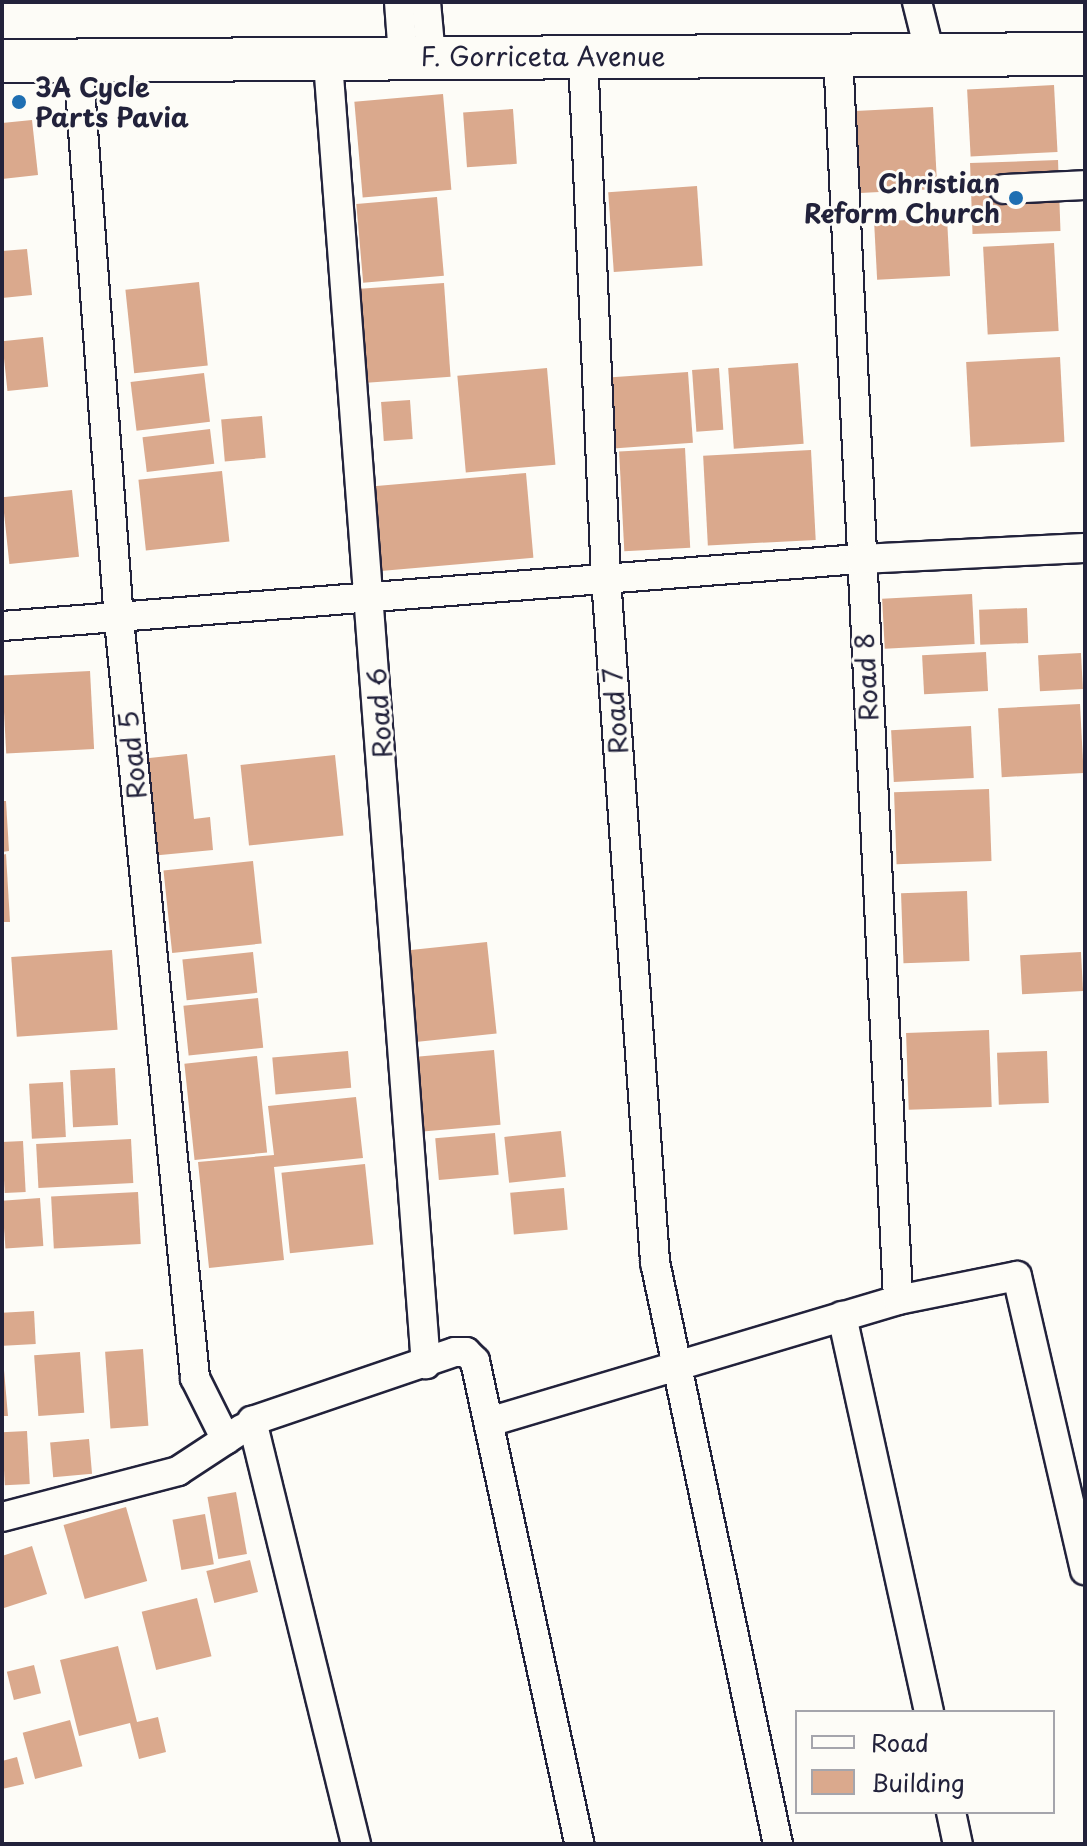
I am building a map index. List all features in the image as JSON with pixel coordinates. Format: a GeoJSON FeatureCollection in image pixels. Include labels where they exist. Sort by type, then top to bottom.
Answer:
{"type":"FeatureCollection","features":[{"type":"Feature","properties":{"kind":"main road","name":"F. Gorriceta Avenue"},"geometry":{"type":"LineString","coordinates":[[2,61],[328,62],[417,57],[1085,54]]}},
{"type":"Feature","properties":{"kind":"street"},"geometry":{"type":"LineString","coordinates":[[399,2],[417,57]]}},
{"type":"Feature","properties":{"kind":"street"},"geometry":{"type":"LineString","coordinates":[[417,57],[426,2]]}},
{"type":"Feature","properties":{"kind":"street"},"geometry":{"type":"LineString","coordinates":[[917,2],[930,54]]}},
{"type":"Feature","properties":{"kind":"street","name":"Road 8"},"geometry":{"type":"LineString","coordinates":[[838,54],[898,1300]]}},
{"type":"Feature","properties":{"kind":"street","name":"Road 7"},"geometry":{"type":"LineString","coordinates":[[583,56],[606,578],[655,1262],[778,1844]]}},
{"type":"Feature","properties":{"kind":"street","name":"Road 5"},"geometry":{"type":"LineString","coordinates":[[78,61],[119,620],[195,1378],[226,1440]]}},
{"type":"Feature","properties":{"kind":"street","name":"Road 6"},"geometry":{"type":"LineString","coordinates":[[328,62],[371,596],[426,1364]]}},
{"type":"Feature","properties":{"kind":"street"},"geometry":{"type":"LineString","coordinates":[[1004,189],[1085,185]]}},
{"type":"Feature","properties":{"kind":"street"},"geometry":{"type":"LineString","coordinates":[[2,626],[119,620],[371,596],[860,559],[1085,548]]}},
{"type":"Feature","properties":{"kind":"street"},"geometry":{"type":"LineString","coordinates":[[489,1422],[678,1362],[898,1300],[1017,1276],[1085,1570]]}},
{"type":"Feature","properties":{"kind":"street"},"geometry":{"type":"LineString","coordinates":[[842,1316],[929,1710]]}},
{"type":"Feature","properties":{"kind":"street"},"geometry":{"type":"LineString","coordinates":[[2,1517],[178,1471],[252,1421],[466,1352],[475,1361],[579,1844]]}},
{"type":"Feature","properties":{"kind":"street"},"geometry":{"type":"LineString","coordinates":[[252,1421],[356,1844]]}},
{"type":"Feature","properties":{"kind":"street"},"geometry":{"type":"LineString","coordinates":[[951,1814],[958,1844]]}},
{"type":"Feature","properties":{"kind":"building"},"geometry":{"type":"Polygon","coordinates":[[[1054,85],[1058,152],[971,156],[967,90],[1054,85]]]}},
{"type":"Feature","properties":{"kind":"building"},"geometry":{"type":"Polygon","coordinates":[[[443,94],[451,190],[363,197],[354,102],[443,94]]]}},
{"type":"Feature","properties":{"kind":"building"},"geometry":{"type":"Polygon","coordinates":[[[933,107],[937,189],[850,193],[846,112],[933,107]]]}},
{"type":"Feature","properties":{"kind":"building"},"geometry":{"type":"Polygon","coordinates":[[[513,109],[517,164],[467,167],[463,112],[513,109]]]}},
{"type":"Feature","properties":{"kind":"building"},"geometry":{"type":"Polygon","coordinates":[[[32,120],[38,175],[2,179],[2,123],[32,120]]]}},
{"type":"Feature","properties":{"kind":"building","name":"Christian Reform Church"},"geometry":{"type":"Polygon","coordinates":[[[1058,160],[1060,231],[973,234],[970,163],[1058,160]]]}},
{"type":"Feature","properties":{"kind":"building"},"geometry":{"type":"Polygon","coordinates":[[[697,186],[703,266],[614,272],[608,192],[697,186]]]}},
{"type":"Feature","properties":{"kind":"building"},"geometry":{"type":"Polygon","coordinates":[[[437,197],[444,276],[363,283],[356,204],[437,197]]]}},
{"type":"Feature","properties":{"kind":"building"},"geometry":{"type":"Polygon","coordinates":[[[947,218],[950,276],[877,280],[874,222],[947,218]]]}},
{"type":"Feature","properties":{"kind":"building"},"geometry":{"type":"Polygon","coordinates":[[[1054,243],[1059,331],[988,335],[983,247],[1054,243]]]}},
{"type":"Feature","properties":{"kind":"building"},"geometry":{"type":"Polygon","coordinates":[[[27,249],[32,295],[2,298],[2,251],[27,249]]]}},
{"type":"Feature","properties":{"kind":"building"},"geometry":{"type":"Polygon","coordinates":[[[199,282],[208,366],[134,373],[125,290],[199,282]]]}},
{"type":"Feature","properties":{"kind":"building"},"geometry":{"type":"Polygon","coordinates":[[[444,283],[451,377],[367,383],[360,289],[444,283]]]}},
{"type":"Feature","properties":{"kind":"building"},"geometry":{"type":"Polygon","coordinates":[[[43,337],[48,387],[7,391],[2,341],[43,337]]]}},
{"type":"Feature","properties":{"kind":"building"},"geometry":{"type":"Polygon","coordinates":[[[1060,357],[1064,442],[971,447],[966,362],[1060,357]]]}},
{"type":"Feature","properties":{"kind":"building"},"geometry":{"type":"Polygon","coordinates":[[[798,363],[804,444],[734,449],[728,368],[798,363]]]}},
{"type":"Feature","properties":{"kind":"building"},"geometry":{"type":"Polygon","coordinates":[[[547,368],[555,465],[466,472],[457,376],[547,368]]]}},
{"type":"Feature","properties":{"kind":"building"},"geometry":{"type":"Polygon","coordinates":[[[719,368],[723,430],[696,432],[692,370],[719,368]]]}},
{"type":"Feature","properties":{"kind":"building"},"geometry":{"type":"Polygon","coordinates":[[[688,372],[693,443],[613,448],[608,378],[688,372]]]}},
{"type":"Feature","properties":{"kind":"building"},"geometry":{"type":"Polygon","coordinates":[[[204,373],[210,422],[137,431],[131,382],[204,373]]]}},
{"type":"Feature","properties":{"kind":"building"},"geometry":{"type":"Polygon","coordinates":[[[410,400],[413,439],[384,441],[381,402],[410,400]]]}},
{"type":"Feature","properties":{"kind":"building"},"geometry":{"type":"Polygon","coordinates":[[[262,416],[266,458],[225,461],[221,420],[262,416]]]}},
{"type":"Feature","properties":{"kind":"building"},"geometry":{"type":"Polygon","coordinates":[[[210,429],[214,464],[147,472],[143,437],[210,429]]]}},
{"type":"Feature","properties":{"kind":"building"},"geometry":{"type":"Polygon","coordinates":[[[685,448],[690,548],[624,551],[619,451],[685,448]]]}},
{"type":"Feature","properties":{"kind":"building"},"geometry":{"type":"Polygon","coordinates":[[[811,450],[816,540],[708,546],[703,456],[811,450]]]}},
{"type":"Feature","properties":{"kind":"building"},"geometry":{"type":"Polygon","coordinates":[[[222,471],[229,542],[146,550],[138,480],[222,471]]]}},
{"type":"Feature","properties":{"kind":"building"},"geometry":{"type":"Polygon","coordinates":[[[526,473],[533,558],[378,571],[371,487],[526,473]]]}},
{"type":"Feature","properties":{"kind":"building"},"geometry":{"type":"Polygon","coordinates":[[[72,490],[79,557],[9,564],[2,497],[72,490]]]}},
{"type":"Feature","properties":{"kind":"building"},"geometry":{"type":"Polygon","coordinates":[[[972,594],[975,644],[885,649],[882,599],[972,594]]]}},
{"type":"Feature","properties":{"kind":"building"},"geometry":{"type":"Polygon","coordinates":[[[1027,608],[1028,643],[980,645],[979,610],[1027,608]]]}},
{"type":"Feature","properties":{"kind":"building"},"geometry":{"type":"Polygon","coordinates":[[[986,652],[988,691],[924,694],[922,655],[986,652]]]}},
{"type":"Feature","properties":{"kind":"building"},"geometry":{"type":"Polygon","coordinates":[[[1081,653],[1083,689],[1040,691],[1038,655],[1081,653]]]}},
{"type":"Feature","properties":{"kind":"building"},"geometry":{"type":"Polygon","coordinates":[[[90,671],[94,749],[6,753],[2,676],[90,671]]]}},
{"type":"Feature","properties":{"kind":"building"},"geometry":{"type":"Polygon","coordinates":[[[1080,704],[1084,773],[1002,777],[998,708],[1080,704]]]}},
{"type":"Feature","properties":{"kind":"building"},"geometry":{"type":"Polygon","coordinates":[[[971,726],[974,778],[894,782],[891,730],[971,726]]]}},
{"type":"Feature","properties":{"kind":"building"},"geometry":{"type":"Polygon","coordinates":[[[187,754],[194,819],[210,817],[213,850],[150,856],[140,759],[187,754]]]}},
{"type":"Feature","properties":{"kind":"building"},"geometry":{"type":"Polygon","coordinates":[[[335,755],[343,836],[249,845],[241,765],[335,755]]]}},
{"type":"Feature","properties":{"kind":"building"},"geometry":{"type":"Polygon","coordinates":[[[989,789],[992,861],[897,864],[894,792],[989,789]]]}},
{"type":"Feature","properties":{"kind":"building"},"geometry":{"type":"Polygon","coordinates":[[[2,801],[6,801],[9,851],[2,852],[2,801]]]}},
{"type":"Feature","properties":{"kind":"building"},"geometry":{"type":"Polygon","coordinates":[[[6,854],[10,922],[2,922],[2,855],[6,854]]]}},
{"type":"Feature","properties":{"kind":"building"},"geometry":{"type":"Polygon","coordinates":[[[253,861],[262,944],[172,953],[163,870],[253,861]]]}},
{"type":"Feature","properties":{"kind":"building"},"geometry":{"type":"Polygon","coordinates":[[[967,891],[969,961],[903,963],[901,893],[967,891]]]}},
{"type":"Feature","properties":{"kind":"building"},"geometry":{"type":"Polygon","coordinates":[[[487,942],[497,1033],[418,1042],[408,950],[487,942]]]}},
{"type":"Feature","properties":{"kind":"building"},"geometry":{"type":"Polygon","coordinates":[[[112,950],[118,1030],[17,1037],[11,957],[112,950]]]}},
{"type":"Feature","properties":{"kind":"building"},"geometry":{"type":"Polygon","coordinates":[[[253,952],[257,993],[187,1000],[182,959],[253,952]]]}},
{"type":"Feature","properties":{"kind":"building"},"geometry":{"type":"Polygon","coordinates":[[[1081,952],[1083,991],[1022,994],[1020,955],[1081,952]]]}},
{"type":"Feature","properties":{"kind":"building"},"geometry":{"type":"Polygon","coordinates":[[[258,998],[263,1048],[189,1056],[183,1006],[258,998]]]}},
{"type":"Feature","properties":{"kind":"building"},"geometry":{"type":"Polygon","coordinates":[[[989,1030],[992,1107],[909,1110],[906,1033],[989,1030]]]}},
{"type":"Feature","properties":{"kind":"building"},"geometry":{"type":"Polygon","coordinates":[[[494,1050],[501,1125],[423,1132],[416,1057],[494,1050]]]}},
{"type":"Feature","properties":{"kind":"building"},"geometry":{"type":"Polygon","coordinates":[[[348,1051],[351,1088],[276,1094],[272,1058],[348,1051]]]}},
{"type":"Feature","properties":{"kind":"building"},"geometry":{"type":"Polygon","coordinates":[[[1047,1051],[1049,1103],[999,1105],[997,1053],[1047,1051]]]}},
{"type":"Feature","properties":{"kind":"building"},"geometry":{"type":"Polygon","coordinates":[[[257,1056],[267,1152],[195,1160],[184,1064],[257,1056]]]}},
{"type":"Feature","properties":{"kind":"building"},"geometry":{"type":"Polygon","coordinates":[[[115,1068],[118,1125],[73,1127],[70,1070],[115,1068]]]}},
{"type":"Feature","properties":{"kind":"building"},"geometry":{"type":"Polygon","coordinates":[[[63,1082],[66,1137],[32,1139],[29,1084],[63,1082]]]}},
{"type":"Feature","properties":{"kind":"building"},"geometry":{"type":"Polygon","coordinates":[[[356,1097],[363,1158],[274,1167],[284,1260],[209,1268],[198,1162],[274,1155],[268,1106],[356,1097]]]}},
{"type":"Feature","properties":{"kind":"building"},"geometry":{"type":"Polygon","coordinates":[[[561,1131],[566,1177],[509,1183],[504,1137],[561,1131]]]}},
{"type":"Feature","properties":{"kind":"building"},"geometry":{"type":"Polygon","coordinates":[[[495,1133],[499,1175],[439,1180],[435,1138],[495,1133]]]}},
{"type":"Feature","properties":{"kind":"building"},"geometry":{"type":"Polygon","coordinates":[[[131,1139],[133,1183],[38,1188],[36,1144],[131,1139]]]}},
{"type":"Feature","properties":{"kind":"building"},"geometry":{"type":"Polygon","coordinates":[[[23,1141],[26,1192],[5,1193],[2,1142],[23,1141]]]}},
{"type":"Feature","properties":{"kind":"building"},"geometry":{"type":"Polygon","coordinates":[[[365,1164],[373,1245],[290,1253],[281,1173],[365,1164]]]}},
{"type":"Feature","properties":{"kind":"building"},"geometry":{"type":"Polygon","coordinates":[[[564,1188],[568,1230],[514,1235],[510,1193],[564,1188]]]}},
{"type":"Feature","properties":{"kind":"building"},"geometry":{"type":"Polygon","coordinates":[[[138,1192],[141,1244],[54,1248],[51,1197],[138,1192]]]}},
{"type":"Feature","properties":{"kind":"building"},"geometry":{"type":"Polygon","coordinates":[[[40,1198],[43,1246],[5,1249],[2,1201],[40,1198]]]}},
{"type":"Feature","properties":{"kind":"building"},"geometry":{"type":"Polygon","coordinates":[[[34,1311],[36,1344],[4,1346],[2,1313],[34,1311]]]}},
{"type":"Feature","properties":{"kind":"building"},"geometry":{"type":"Polygon","coordinates":[[[2,1347],[8,1416],[2,1416],[2,1347]]]}},
{"type":"Feature","properties":{"kind":"building"},"geometry":{"type":"Polygon","coordinates":[[[143,1349],[148,1426],[110,1428],[105,1352],[143,1349]]]}},
{"type":"Feature","properties":{"kind":"building"},"geometry":{"type":"Polygon","coordinates":[[[80,1352],[84,1413],[38,1416],[34,1355],[80,1352]]]}},
{"type":"Feature","properties":{"kind":"building"},"geometry":{"type":"Polygon","coordinates":[[[27,1431],[30,1484],[5,1485],[2,1432],[27,1431]]]}},
{"type":"Feature","properties":{"kind":"building"},"geometry":{"type":"Polygon","coordinates":[[[89,1439],[92,1474],[53,1477],[50,1442],[89,1439]]]}},
{"type":"Feature","properties":{"kind":"building"},"geometry":{"type":"Polygon","coordinates":[[[236,1492],[247,1554],[218,1559],[207,1497],[236,1492]]]}},
{"type":"Feature","properties":{"kind":"building"},"geometry":{"type":"Polygon","coordinates":[[[126,1507],[147,1581],[85,1599],[64,1525],[126,1507]]]}},
{"type":"Feature","properties":{"kind":"building"},"geometry":{"type":"Polygon","coordinates":[[[205,1514],[214,1564],[181,1570],[173,1520],[205,1514]]]}},
{"type":"Feature","properties":{"kind":"building"},"geometry":{"type":"Polygon","coordinates":[[[32,1546],[47,1594],[4,1608],[2,1556],[32,1546]]]}},
{"type":"Feature","properties":{"kind":"building"},"geometry":{"type":"Polygon","coordinates":[[[250,1560],[258,1592],[214,1603],[206,1571],[250,1560]]]}},
{"type":"Feature","properties":{"kind":"building"},"geometry":{"type":"Polygon","coordinates":[[[197,1598],[212,1656],[156,1670],[142,1612],[197,1598]]]}},
{"type":"Feature","properties":{"kind":"building"},"geometry":{"type":"Polygon","coordinates":[[[118,1646],[137,1722],[158,1717],[166,1752],[139,1759],[130,1723],[79,1736],[60,1660],[118,1646]]]}},
{"type":"Feature","properties":{"kind":"building"},"geometry":{"type":"Polygon","coordinates":[[[34,1665],[41,1693],[14,1700],[7,1672],[34,1665]]]}},
{"type":"Feature","properties":{"kind":"building"},"geometry":{"type":"Polygon","coordinates":[[[70,1720],[82,1766],[35,1779],[23,1733],[70,1720]]]}},
{"type":"Feature","properties":{"kind":"building"},"geometry":{"type":"Polygon","coordinates":[[[17,1757],[24,1784],[2,1789],[2,1761],[17,1757]]]}},
{"type":"Feature","properties":{"kind":"place","name":"3A Cycle Parts Pavia"},"geometry":{"type":"Point","coordinates":[19,102]}},
{"type":"Feature","properties":{"kind":"place","name":"Christian Reform Church"},"geometry":{"type":"Point","coordinates":[1016,198]}}]}
